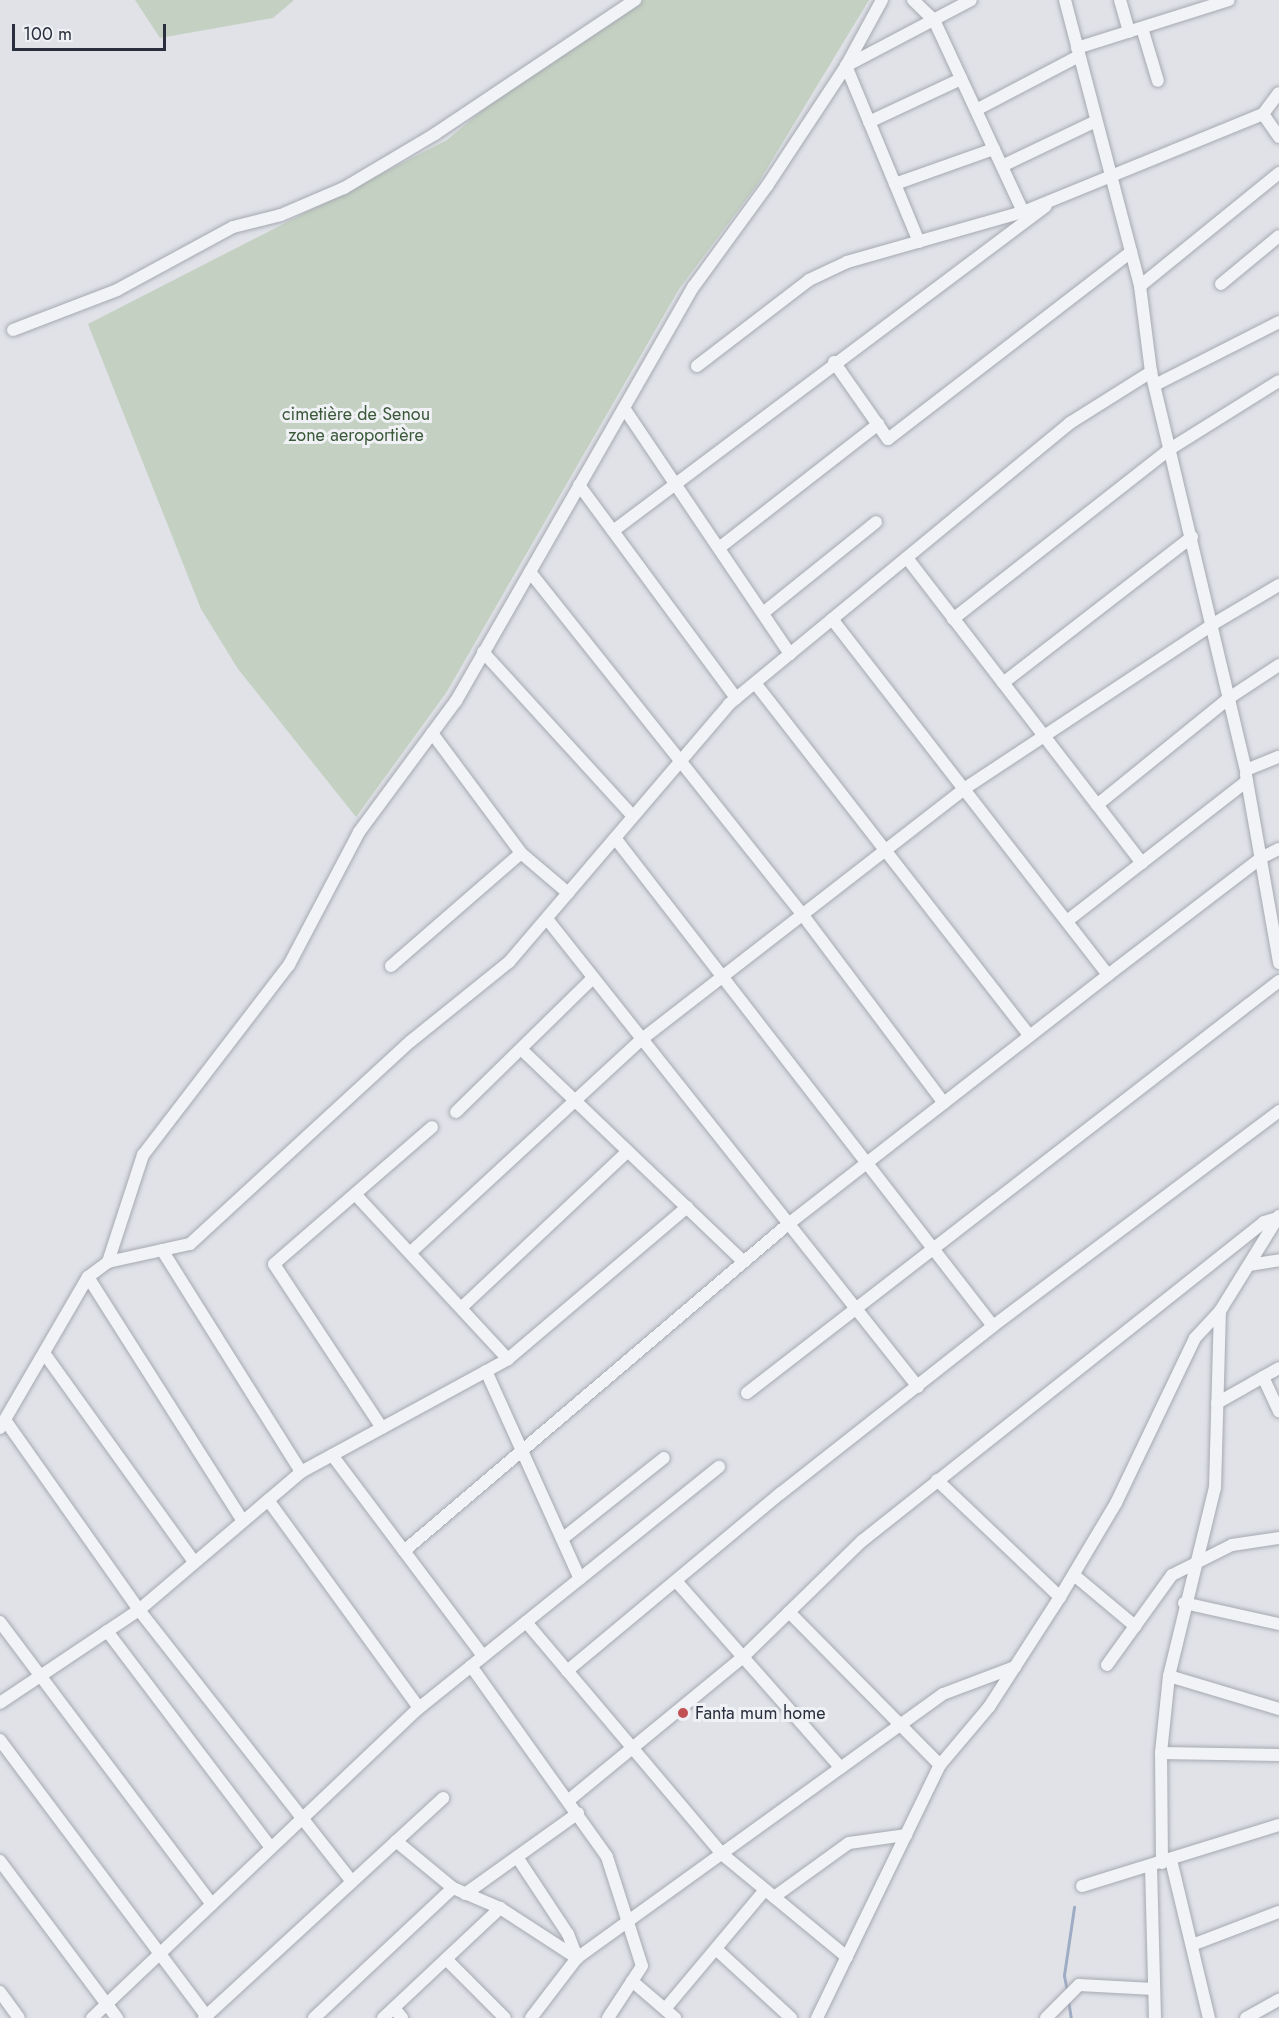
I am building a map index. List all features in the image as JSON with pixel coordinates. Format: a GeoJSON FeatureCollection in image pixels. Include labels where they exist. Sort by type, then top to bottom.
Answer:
{"type":"FeatureCollection","features":[{"type":"Feature","properties":{"kind":"street"},"geometry":{"type":"LineString","coordinates":[[13,330],[117,290],[233,227],[280,215],[344,188],[435,134],[635,0]]}},
{"type":"Feature","properties":{"kind":"street"},"geometry":{"type":"LineString","coordinates":[[108,1262],[143,1155],[290,965],[359,832],[432,733],[483,652],[694,286],[767,186],[846,66],[882,0]]}},
{"type":"Feature","properties":{"kind":"street"},"geometry":{"type":"LineString","coordinates":[[913,0],[934,20],[1023,212]]}},
{"type":"Feature","properties":{"kind":"street"},"geometry":{"type":"LineString","coordinates":[[846,66],[971,0]]}},
{"type":"Feature","properties":{"kind":"street"},"geometry":{"type":"LineString","coordinates":[[1065,0],[1140,286],[1151,372],[1213,624],[1246,775],[1279,963]]}},
{"type":"Feature","properties":{"kind":"street"},"geometry":{"type":"LineString","coordinates":[[1120,0],[1129,32]]}},
{"type":"Feature","properties":{"kind":"street"},"geometry":{"type":"LineString","coordinates":[[976,110],[1078,52],[1129,32],[1224,1]]}},
{"type":"Feature","properties":{"kind":"street"},"geometry":{"type":"LineString","coordinates":[[1142,28],[1158,81]]}},
{"type":"Feature","properties":{"kind":"street"},"geometry":{"type":"LineString","coordinates":[[846,66],[919,242]]}},
{"type":"Feature","properties":{"kind":"street"},"geometry":{"type":"LineString","coordinates":[[869,122],[961,79]]}},
{"type":"Feature","properties":{"kind":"street"},"geometry":{"type":"LineString","coordinates":[[697,366],[809,280],[847,262],[1046,206],[1263,114],[1279,93]]}},
{"type":"Feature","properties":{"kind":"street"},"geometry":{"type":"LineString","coordinates":[[1263,114],[1279,137]]}},
{"type":"Feature","properties":{"kind":"street"},"geometry":{"type":"LineString","coordinates":[[1002,166],[1096,121]]}},
{"type":"Feature","properties":{"kind":"street"},"geometry":{"type":"LineString","coordinates":[[895,184],[994,149]]}},
{"type":"Feature","properties":{"kind":"street"},"geometry":{"type":"LineString","coordinates":[[1140,286],[1279,172]]}},
{"type":"Feature","properties":{"kind":"street"},"geometry":{"type":"LineString","coordinates":[[613,531],[834,362],[1046,206]]}},
{"type":"Feature","properties":{"kind":"street"},"geometry":{"type":"LineString","coordinates":[[1221,284],[1279,236]]}},
{"type":"Feature","properties":{"kind":"street"},"geometry":{"type":"LineString","coordinates":[[834,362],[888,439],[1131,252]]}},
{"type":"Feature","properties":{"kind":"street"},"geometry":{"type":"LineString","coordinates":[[1155,385],[1279,322]]}},
{"type":"Feature","properties":{"kind":"street"},"geometry":{"type":"LineString","coordinates":[[352,1882],[139,1610],[2,1424],[88,1277],[108,1262],[190,1244],[411,1041],[509,962],[736,698],[1070,423],[1151,372]]}},
{"type":"Feature","properties":{"kind":"street"},"geometry":{"type":"LineString","coordinates":[[953,619],[1170,448],[1279,381]]}},
{"type":"Feature","properties":{"kind":"street"},"geometry":{"type":"LineString","coordinates":[[624,408],[790,654]]}},
{"type":"Feature","properties":{"kind":"street"},"geometry":{"type":"LineString","coordinates":[[719,548],[878,424]]}},
{"type":"Feature","properties":{"kind":"street"},"geometry":{"type":"LineString","coordinates":[[579,485],[736,698]]}},
{"type":"Feature","properties":{"kind":"street"},"geometry":{"type":"LineString","coordinates":[[763,613],[876,522]]}},
{"type":"Feature","properties":{"kind":"street"},"geometry":{"type":"LineString","coordinates":[[1003,683],[1192,537]]}},
{"type":"Feature","properties":{"kind":"street"},"geometry":{"type":"LineString","coordinates":[[907,558],[1142,863]]}},
{"type":"Feature","properties":{"kind":"street"},"geometry":{"type":"LineString","coordinates":[[530,572],[678,763],[802,914],[944,1103]]}},
{"type":"Feature","properties":{"kind":"street"},"geometry":{"type":"LineString","coordinates":[[410,1253],[642,1039],[964,789],[1213,624],[1279,585]]}},
{"type":"Feature","properties":{"kind":"street"},"geometry":{"type":"LineString","coordinates":[[832,619],[1108,975]]}},
{"type":"Feature","properties":{"kind":"street"},"geometry":{"type":"LineString","coordinates":[[483,652],[633,816]]}},
{"type":"Feature","properties":{"kind":"street"},"geometry":{"type":"LineString","coordinates":[[1096,804],[1229,698],[1279,664]]}},
{"type":"Feature","properties":{"kind":"street"},"geometry":{"type":"LineString","coordinates":[[755,683],[1030,1036]]}},
{"type":"Feature","properties":{"kind":"street"},"geometry":{"type":"LineString","coordinates":[[432,733],[521,853],[568,893]]}},
{"type":"Feature","properties":{"kind":"street"},"geometry":{"type":"LineString","coordinates":[[1067,921],[1142,863],[1246,775],[1279,757]]}},
{"type":"Feature","properties":{"kind":"street"},"geometry":{"type":"LineString","coordinates":[[615,838],[993,1326]]}},
{"type":"Feature","properties":{"kind":"street"},"geometry":{"type":"LineString","coordinates":[[404,1551],[787,1225],[1261,858],[1279,849]]}},
{"type":"Feature","properties":{"kind":"street"},"geometry":{"type":"LineString","coordinates":[[391,966],[521,853]]}},
{"type":"Feature","properties":{"kind":"street"},"geometry":{"type":"LineString","coordinates":[[546,919],[918,1387]]}},
{"type":"Feature","properties":{"kind":"street"},"geometry":{"type":"LineString","coordinates":[[456,1112],[593,978]]}},
{"type":"Feature","properties":{"kind":"street"},"geometry":{"type":"LineString","coordinates":[[747,1393],[932,1247],[1279,981]]}},
{"type":"Feature","properties":{"kind":"street"},"geometry":{"type":"LineString","coordinates":[[521,1049],[744,1262]]}},
{"type":"Feature","properties":{"kind":"street"},"geometry":{"type":"LineString","coordinates":[[567,1671],[675,1581],[993,1326],[1279,1112]]}},
{"type":"Feature","properties":{"kind":"street"},"geometry":{"type":"LineString","coordinates":[[382,1428],[274,1264],[432,1127]]}},
{"type":"Feature","properties":{"kind":"street"},"geometry":{"type":"LineString","coordinates":[[461,1308],[628,1151]]}},
{"type":"Feature","properties":{"kind":"street"},"geometry":{"type":"LineString","coordinates":[[355,1194],[508,1359]]}},
{"type":"Feature","properties":{"kind":"street"},"geometry":{"type":"LineString","coordinates":[[0,1703],[139,1610],[301,1472],[508,1359],[687,1207]]}},
{"type":"Feature","properties":{"kind":"street"},"geometry":{"type":"LineString","coordinates":[[818,2018],[940,1765],[989,1707],[1074,1575],[1116,1503],[1195,1338],[1220,1311],[1278,1217]]}},
{"type":"Feature","properties":{"kind":"street"},"geometry":{"type":"LineString","coordinates":[[569,1800],[743,1657],[862,1541],[1264,1222],[1278,1217]]}},
{"type":"Feature","properties":{"kind":"street"},"geometry":{"type":"LineString","coordinates":[[162,1250],[301,1472]]}},
{"type":"Feature","properties":{"kind":"street"},"geometry":{"type":"LineString","coordinates":[[1249,1265],[1279,1260]]}},
{"type":"Feature","properties":{"kind":"street"},"geometry":{"type":"LineString","coordinates":[[88,1277],[243,1521]]}},
{"type":"Feature","properties":{"kind":"street"},"geometry":{"type":"LineString","coordinates":[[1155,2018],[1154,1989],[1161,1863],[1161,1753],[1169,1676],[1184,1603],[1215,1488],[1220,1311]]}},
{"type":"Feature","properties":{"kind":"street"},"geometry":{"type":"LineString","coordinates":[[44,1353],[194,1562]]}},
{"type":"Feature","properties":{"kind":"street"},"geometry":{"type":"LineString","coordinates":[[1217,1403],[1279,1368]]}},
{"type":"Feature","properties":{"kind":"street"},"geometry":{"type":"LineString","coordinates":[[486,1371],[580,1579]]}},
{"type":"Feature","properties":{"kind":"street"},"geometry":{"type":"LineString","coordinates":[[1263,1377],[1279,1411]]}},
{"type":"Feature","properties":{"kind":"street"},"geometry":{"type":"LineString","coordinates":[[332,1455],[483,1656]]}},
{"type":"Feature","properties":{"kind":"street"},"geometry":{"type":"LineString","coordinates":[[562,1539],[664,1458]]}},
{"type":"Feature","properties":{"kind":"street"},"geometry":{"type":"LineString","coordinates":[[92,2018],[419,1708],[718,1467]]}},
{"type":"Feature","properties":{"kind":"street"},"geometry":{"type":"LineString","coordinates":[[937,1480],[1060,1597]]}},
{"type":"Feature","properties":{"kind":"street"},"geometry":{"type":"LineString","coordinates":[[268,1500],[419,1708]]}},
{"type":"Feature","properties":{"kind":"street"},"geometry":{"type":"LineString","coordinates":[[1107,1665],[1172,1575],[1232,1545],[1279,1538]]}},
{"type":"Feature","properties":{"kind":"street"},"geometry":{"type":"LineString","coordinates":[[1074,1575],[1135,1626]]}},
{"type":"Feature","properties":{"kind":"street"},"geometry":{"type":"LineString","coordinates":[[675,1581],[841,1768]]}},
{"type":"Feature","properties":{"kind":"street"},"geometry":{"type":"LineString","coordinates":[[1184,1603],[1279,1624]]}},
{"type":"Feature","properties":{"kind":"street"},"geometry":{"type":"LineString","coordinates":[[789,1612],[940,1765]]}},
{"type":"Feature","properties":{"kind":"street"},"geometry":{"type":"LineString","coordinates":[[0,1622],[212,1904]]}},
{"type":"Feature","properties":{"kind":"street"},"geometry":{"type":"LineString","coordinates":[[526,1622],[722,1854],[847,1957]]}},
{"type":"Feature","properties":{"kind":"street"},"geometry":{"type":"LineString","coordinates":[[106,1631],[271,1848]]}},
{"type":"Feature","properties":{"kind":"street"},"geometry":{"type":"LineString","coordinates":[[471,1666],[608,1857],[630,1920],[642,1966],[608,2018]]}},
{"type":"Feature","properties":{"kind":"street"},"geometry":{"type":"LineString","coordinates":[[531,2018],[577,1958],[944,1694],[1015,1667]]}},
{"type":"Feature","properties":{"kind":"street"},"geometry":{"type":"LineString","coordinates":[[1169,1676],[1279,1709]]}},
{"type":"Feature","properties":{"kind":"street"},"geometry":{"type":"LineString","coordinates":[[0,1740],[206,2017],[443,1798]]}},
{"type":"Feature","properties":{"kind":"street"},"geometry":{"type":"LineString","coordinates":[[1161,1753],[1279,1755]]}},
{"type":"Feature","properties":{"kind":"street"},"geometry":{"type":"LineString","coordinates":[[314,2018],[459,1891],[517,1857],[578,1813]]}},
{"type":"Feature","properties":{"kind":"street"},"geometry":{"type":"LineString","coordinates":[[1082,1886],[1279,1825]]}},
{"type":"Feature","properties":{"kind":"street"},"geometry":{"type":"LineString","coordinates":[[665,2009],[716,1949],[770,1893],[849,1843],[906,1836]]}},
{"type":"Feature","properties":{"kind":"street"},"geometry":{"type":"LineString","coordinates":[[396,1841],[459,1891],[500,1908],[577,1958]]}},
{"type":"Feature","properties":{"kind":"street"},"geometry":{"type":"LineString","coordinates":[[517,1857],[568,1934],[577,1958]]}},
{"type":"Feature","properties":{"kind":"street"},"geometry":{"type":"LineString","coordinates":[[0,1861],[117,2018]]}},
{"type":"Feature","properties":{"kind":"street"},"geometry":{"type":"LineString","coordinates":[[1161,1863],[1192,1945],[1209,2018]]}},
{"type":"Feature","properties":{"kind":"street"},"geometry":{"type":"LineString","coordinates":[[383,2018],[500,1908]]}},
{"type":"Feature","properties":{"kind":"street"},"geometry":{"type":"LineString","coordinates":[[1192,1945],[1279,1912]]}},
{"type":"Feature","properties":{"kind":"street"},"geometry":{"type":"LineString","coordinates":[[716,1949],[791,2018]]}},
{"type":"Feature","properties":{"kind":"street"},"geometry":{"type":"LineString","coordinates":[[446,1959],[505,2018]]}},
{"type":"Feature","properties":{"kind":"street"},"geometry":{"type":"LineString","coordinates":[[632,1982],[675,2018]]}},
{"type":"Feature","properties":{"kind":"street"},"geometry":{"type":"LineString","coordinates":[[1046,2018],[1079,1985],[1154,1989]]}},
{"type":"Feature","properties":{"kind":"street"},"geometry":{"type":"LineString","coordinates":[[0,1992],[19,2018]]}},
{"type":"Feature","properties":{"kind":"street"},"geometry":{"type":"LineString","coordinates":[[1246,2018],[1279,2000]]}},
{"type":"Feature","properties":{"kind":"street"},"geometry":{"type":"LineString","coordinates":[[394,2008],[402,2018]]}},
{"type":"Feature","properties":{"kind":"green space"},"geometry":{"type":"Polygon","coordinates":[[[135,0],[294,0],[273,18],[160,38],[135,0]]]}},
{"type":"Feature","properties":{"kind":"green space","name":"cimetière de Senou zone aeroportière"},"geometry":{"type":"Polygon","coordinates":[[[642,0],[869,0],[757,185],[679,289],[446,693],[356,817],[238,669],[201,609],[88,324],[447,140],[498,97],[642,0]]]}},
{"type":"Feature","properties":{"kind":"waterway"},"geometry":{"type":"LineString","coordinates":[[1067,1991],[1064,1975],[1074,1907]]}},
{"type":"Feature","properties":{"kind":"waterway"},"geometry":{"type":"LineString","coordinates":[[1068,2000],[1071,2018]]}},
{"type":"Feature","properties":{"kind":"place","name":"Fanta mum home"},"geometry":{"type":"Point","coordinates":[683,1713]}}]}
